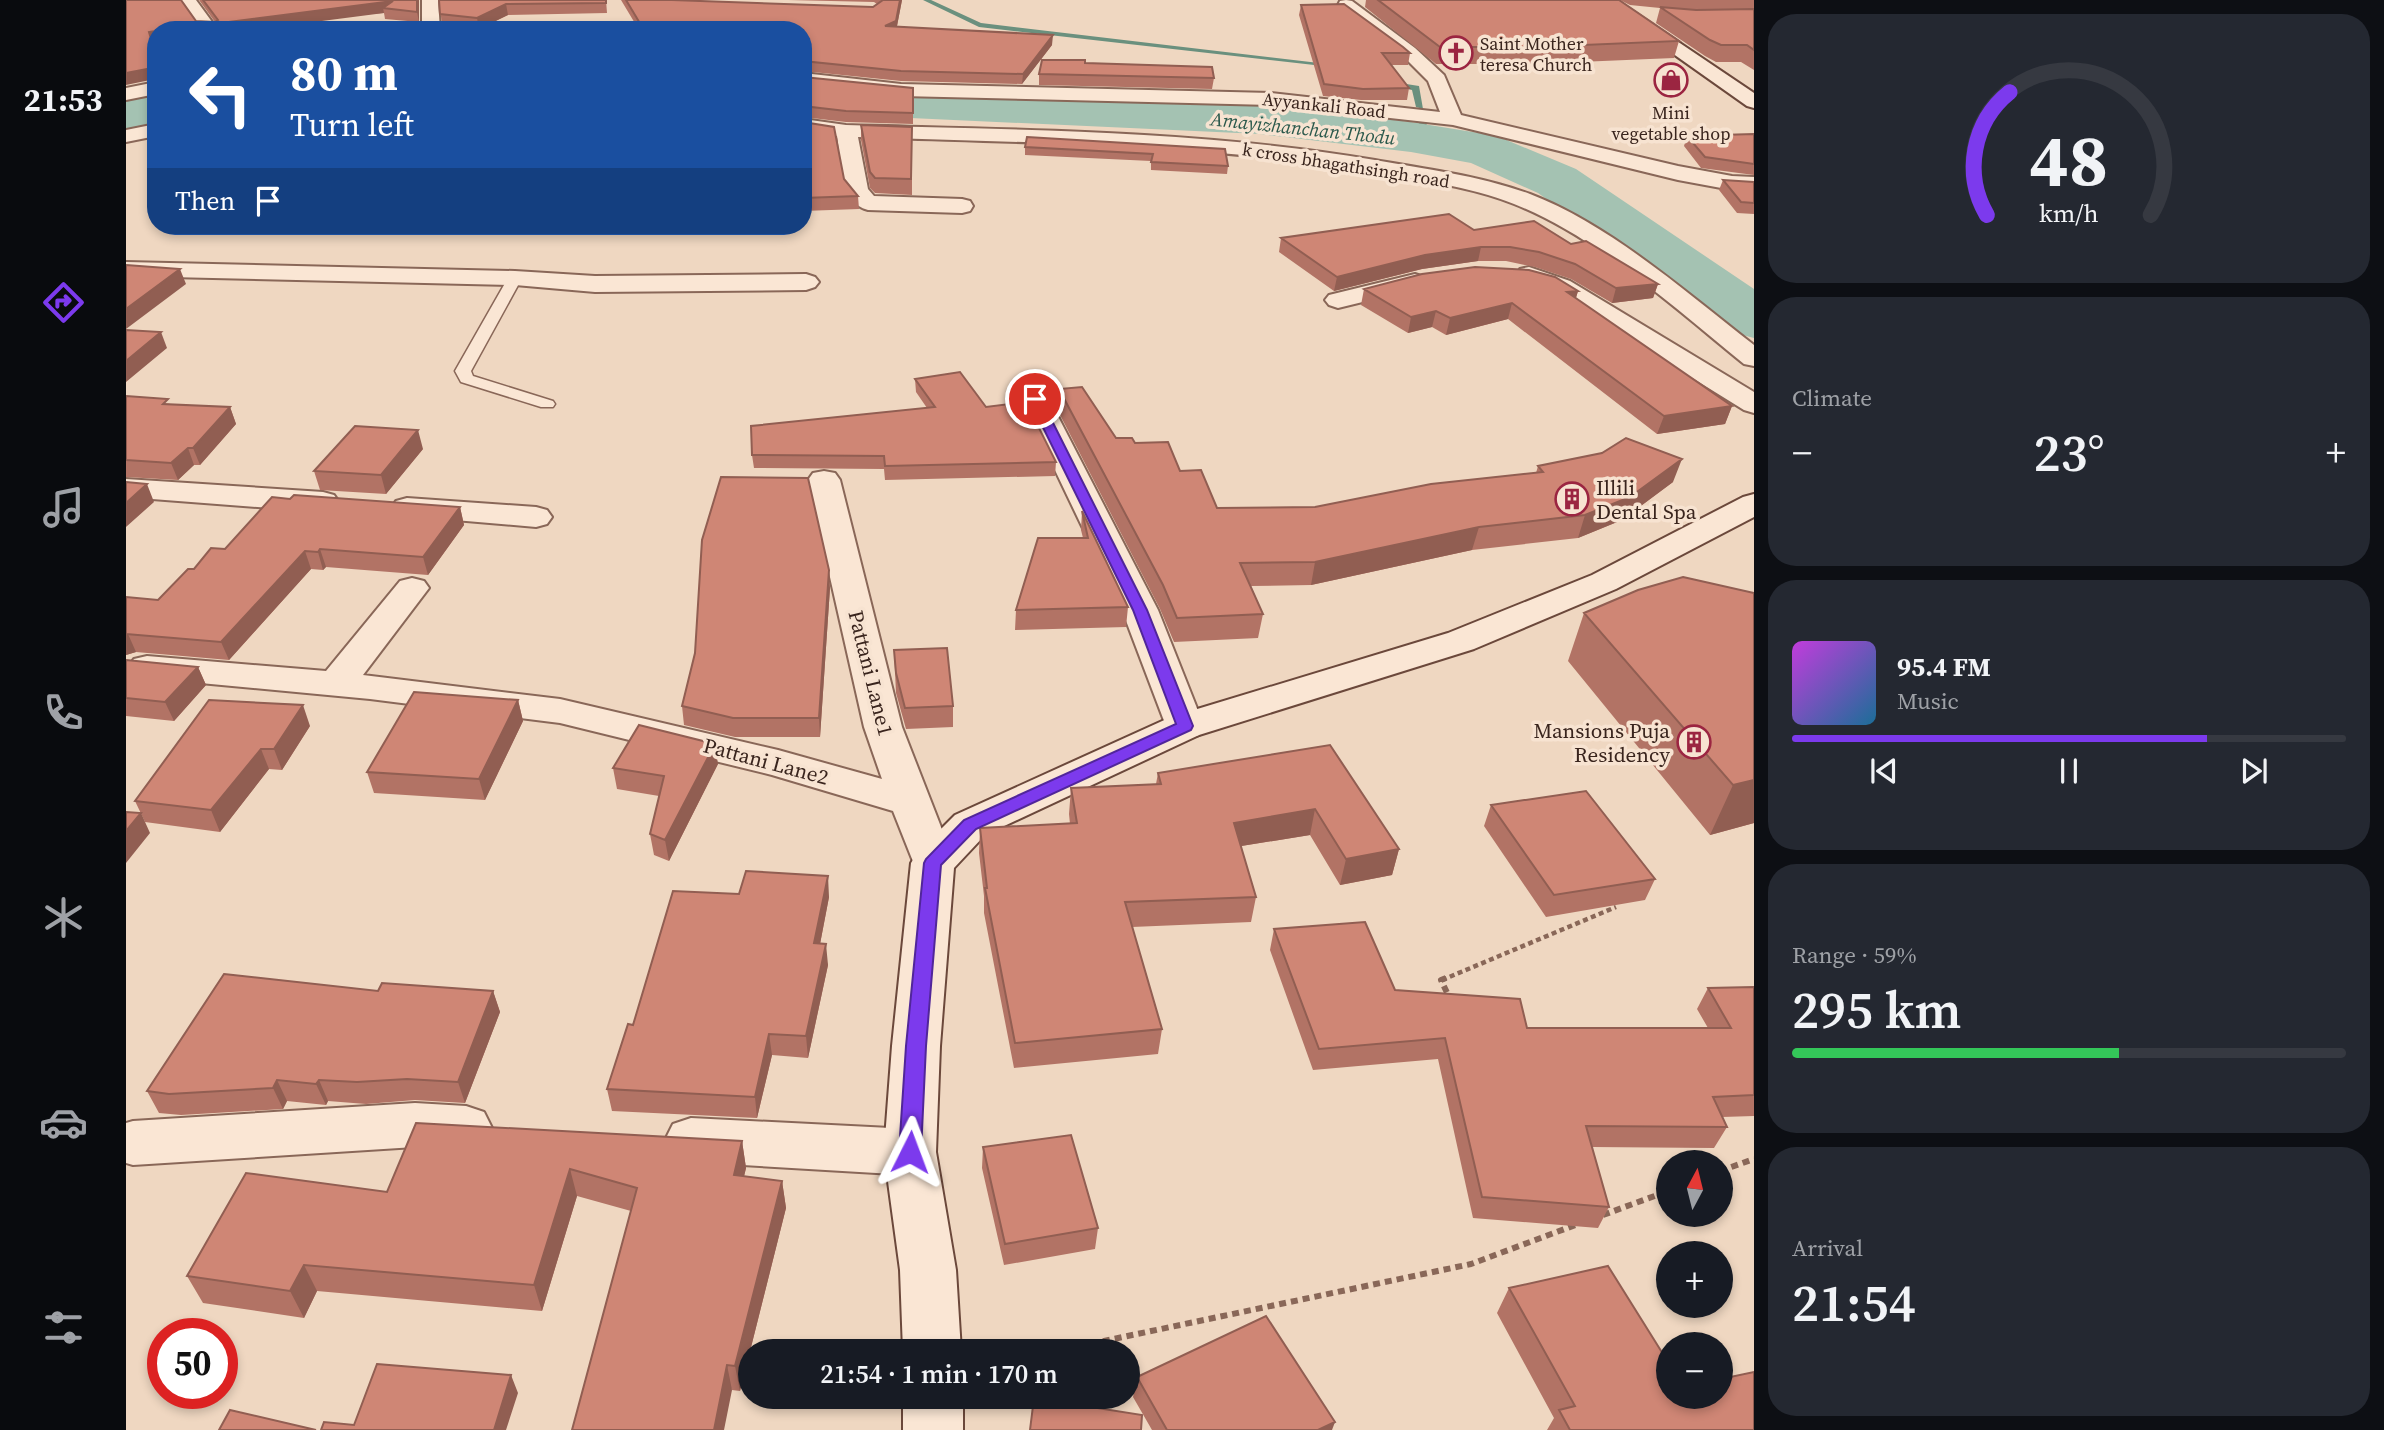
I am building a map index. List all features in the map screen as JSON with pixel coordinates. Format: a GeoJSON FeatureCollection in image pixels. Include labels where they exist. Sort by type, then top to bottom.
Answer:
{"type":"FeatureCollection","features":[{"type":"Feature","properties":{"kind":"street"},"geometry":{"type":"LineString","coordinates":[[188,0],[203,21]]}},
{"type":"Feature","properties":{"kind":"street"},"geometry":{"type":"LineString","coordinates":[[430,0],[431,21]]}},
{"type":"Feature","properties":{"kind":"street"},"geometry":{"type":"LineString","coordinates":[[1605,0],[1667,29],[1754,102]]}},
{"type":"Feature","properties":{"kind":"street"},"geometry":{"type":"LineString","coordinates":[[1346,5],[1409,52],[1437,79],[1453,119]]}},
{"type":"Feature","properties":{"kind":"street","name":"Ayyankali Road"},"geometry":{"type":"LineString","coordinates":[[812,80],[901,90],[1271,99],[1453,119],[1678,173],[1732,183],[1754,184]]}},
{"type":"Feature","properties":{"kind":"street"},"geometry":{"type":"LineString","coordinates":[[126,94],[147,90]]}},
{"type":"Feature","properties":{"kind":"street","name":"k cross bhagathsingh road"},"geometry":{"type":"LineString","coordinates":[[812,126],[846,131],[1160,141],[1290,152],[1443,178],[1522,199],[1579,228],[1648,275],[1754,358]]}},
{"type":"Feature","properties":{"kind":"street"},"geometry":{"type":"LineString","coordinates":[[846,131],[857,191],[868,203],[962,206]]}},
{"type":"Feature","properties":{"kind":"street"},"geometry":{"type":"LineString","coordinates":[[126,136],[147,132]]}},
{"type":"Feature","properties":{"kind":"street"},"geometry":{"type":"LineString","coordinates":[[126,269],[515,278],[595,284],[806,282]]}},
{"type":"Feature","properties":{"kind":"street"},"geometry":{"type":"LineString","coordinates":[[1505,271],[1538,275],[1560,286],[1754,404]]}},
{"type":"Feature","properties":{"kind":"street"},"geometry":{"type":"LineString","coordinates":[[1338,300],[1443,275]]}},
{"type":"Feature","properties":{"kind":"street"},"geometry":{"type":"LineString","coordinates":[[1035,399],[1140,610],[1185,726]]}},
{"type":"Feature","properties":{"kind":"street","name":"Pattani Lane1"},"geometry":{"type":"LineString","coordinates":[[824,480],[883,727],[933,863]]}},
{"type":"Feature","properties":{"kind":"street"},"geometry":{"type":"LineString","coordinates":[[126,488],[536,517]]}},
{"type":"Feature","properties":{"kind":"street"},"geometry":{"type":"LineString","coordinates":[[931,1339],[928,1270],[910,1152],[916,1046],[933,863],[970,825],[1185,726],[1461,641],[1604,582],[1754,504]]}},
{"type":"Feature","properties":{"kind":"street"},"geometry":{"type":"LineString","coordinates":[[1604,582],[1654,594]]}},
{"type":"Feature","properties":{"kind":"street"},"geometry":{"type":"LineString","coordinates":[[353,686],[412,588]]}},
{"type":"Feature","properties":{"kind":"street","name":"Pattani Lane2"},"geometry":{"type":"LineString","coordinates":[[136,666],[353,686],[531,707],[597,718],[778,763],[911,802]]}},
{"type":"Feature","properties":{"kind":"street"},"geometry":{"type":"LineString","coordinates":[[133,1143],[415,1125],[511,1130]]}},
{"type":"Feature","properties":{"kind":"street"},"geometry":{"type":"LineString","coordinates":[[649,1138],[910,1152]]}},
{"type":"Feature","properties":{"kind":"street"},"geometry":{"type":"LineString","coordinates":[[933,1409],[933,1430]]}},
{"type":"Feature","properties":{"kind":"lane"},"geometry":{"type":"LineString","coordinates":[[515,278],[463,371],[466,379],[547,404]]}},
{"type":"Feature","properties":{"kind":"path"},"geometry":{"type":"LineString","coordinates":[[1453,1005],[1441,980],[1616,907]]}},
{"type":"Feature","properties":{"kind":"path"},"geometry":{"type":"LineString","coordinates":[[1733,1166],[1754,1158]]}},
{"type":"Feature","properties":{"kind":"path"},"geometry":{"type":"LineString","coordinates":[[1113,1339],[1471,1264],[1656,1195]]}},
{"type":"Feature","properties":{"kind":"path"},"geometry":{"type":"LineString","coordinates":[[1549,1220],[1554,1233]]}},
{"type":"Feature","properties":{"kind":"building"},"geometry":{"type":"Polygon","coordinates":[[[126,0],[181,0],[196,21],[147,21],[147,69],[126,73],[126,0]]]}},
{"type":"Feature","properties":{"kind":"building"},"geometry":{"type":"Polygon","coordinates":[[[203,0],[417,0],[417,12],[383,8],[393,1],[236,21],[216,21],[203,0]]]}},
{"type":"Feature","properties":{"kind":"building"},"geometry":{"type":"Polygon","coordinates":[[[439,0],[606,0],[606,3],[506,4],[477,18],[440,14],[439,0]]]}},
{"type":"Feature","properties":{"kind":"building"},"geometry":{"type":"Polygon","coordinates":[[[626,0],[873,7],[883,0],[900,0],[896,21],[885,26],[1053,35],[1023,74],[901,71],[812,62],[812,21],[639,21],[626,0]]]}},
{"type":"Feature","properties":{"kind":"building"},"geometry":{"type":"Polygon","coordinates":[[[1378,0],[1619,0],[1679,41],[1536,47],[1440,47],[1378,0]]]}},
{"type":"Feature","properties":{"kind":"building"},"geometry":{"type":"Polygon","coordinates":[[[1344,4],[1410,53],[1382,53],[1409,88],[1363,89],[1324,84],[1301,5],[1344,4]]]}},
{"type":"Feature","properties":{"kind":"building"},"geometry":{"type":"Polygon","coordinates":[[[1660,7],[1696,10],[1754,9],[1754,50],[1747,45],[1721,45],[1710,40],[1660,7]]]}},
{"type":"Feature","properties":{"kind":"building"},"geometry":{"type":"Polygon","coordinates":[[[1042,60],[1212,67],[1214,78],[1039,74],[1042,60]]]}},
{"type":"Feature","properties":{"kind":"building"},"geometry":{"type":"Polygon","coordinates":[[[812,78],[913,88],[913,113],[812,107],[812,78]]]}},
{"type":"Feature","properties":{"kind":"building"},"geometry":{"type":"Polygon","coordinates":[[[812,123],[834,127],[844,179],[858,196],[812,198],[812,123]]]}},
{"type":"Feature","properties":{"kind":"building"},"geometry":{"type":"Polygon","coordinates":[[[861,125],[912,127],[911,179],[875,178],[870,172],[861,125]]]}},
{"type":"Feature","properties":{"kind":"building"},"geometry":{"type":"Polygon","coordinates":[[[1754,134],[1754,164],[1705,157],[1687,136],[1754,134]]]}},
{"type":"Feature","properties":{"kind":"building"},"geometry":{"type":"Polygon","coordinates":[[[1027,137],[1225,149],[1228,166],[1151,162],[1153,154],[1025,147],[1027,137]]]}},
{"type":"Feature","properties":{"kind":"building"},"geometry":{"type":"Polygon","coordinates":[[[1723,180],[1754,182],[1754,203],[1741,202],[1723,180]]]}},
{"type":"Feature","properties":{"kind":"building"},"geometry":{"type":"Polygon","coordinates":[[[1449,214],[1474,230],[1534,221],[1571,244],[1586,241],[1658,284],[1616,288],[1575,264],[1539,252],[1510,247],[1481,247],[1425,255],[1337,277],[1281,238],[1449,214]]]}},
{"type":"Feature","properties":{"kind":"building"},"geometry":{"type":"Polygon","coordinates":[[[126,265],[180,269],[126,309],[126,265]]]}},
{"type":"Feature","properties":{"kind":"building"},"geometry":{"type":"Polygon","coordinates":[[[1475,267],[1529,270],[1555,277],[1578,291],[1567,292],[1732,406],[1664,416],[1512,303],[1450,318],[1436,311],[1411,317],[1364,289],[1422,274],[1475,267]]]}},
{"type":"Feature","properties":{"kind":"building"},"geometry":{"type":"Polygon","coordinates":[[[126,330],[161,332],[126,361],[126,330]]]}},
{"type":"Feature","properties":{"kind":"building"},"geometry":{"type":"Polygon","coordinates":[[[960,372],[986,407],[1026,402],[1056,462],[885,466],[884,456],[752,455],[751,426],[935,407],[915,379],[960,372]]]}},
{"type":"Feature","properties":{"kind":"building"},"geometry":{"type":"Polygon","coordinates":[[[1082,387],[1116,438],[1132,438],[1135,443],[1168,442],[1180,471],[1201,470],[1217,508],[1315,507],[1431,484],[1543,472],[1538,466],[1602,453],[1626,438],[1682,459],[1630,497],[1585,515],[1479,527],[1315,562],[1240,563],[1263,614],[1177,618],[1163,585],[1059,389],[1082,387]]]}},
{"type":"Feature","properties":{"kind":"building"},"geometry":{"type":"Polygon","coordinates":[[[126,396],[168,399],[163,404],[230,407],[193,448],[188,448],[171,463],[126,460],[126,396]]]}},
{"type":"Feature","properties":{"kind":"building"},"geometry":{"type":"Polygon","coordinates":[[[355,426],[418,430],[381,475],[314,471],[355,426]]]}},
{"type":"Feature","properties":{"kind":"building"},"geometry":{"type":"Polygon","coordinates":[[[721,477],[808,478],[829,570],[819,718],[733,718],[682,706],[695,653],[702,540],[721,477]]]}},
{"type":"Feature","properties":{"kind":"building"},"geometry":{"type":"Polygon","coordinates":[[[126,482],[147,484],[126,503],[126,482]]]}},
{"type":"Feature","properties":{"kind":"building"},"geometry":{"type":"Polygon","coordinates":[[[294,495],[460,507],[423,557],[320,549],[318,552],[305,551],[221,642],[126,634],[126,597],[158,600],[188,569],[194,569],[211,548],[225,549],[272,497],[290,499],[294,495]]]}},
{"type":"Feature","properties":{"kind":"building"},"geometry":{"type":"Polygon","coordinates":[[[1082,511],[1128,607],[1016,610],[1038,538],[1088,538],[1082,511]]]}},
{"type":"Feature","properties":{"kind":"building"},"geometry":{"type":"Polygon","coordinates":[[[1683,577],[1754,593],[1754,780],[1733,785],[1584,613],[1638,590],[1683,577]]]}},
{"type":"Feature","properties":{"kind":"building"},"geometry":{"type":"Polygon","coordinates":[[[947,648],[953,706],[905,708],[896,673],[894,650],[947,648]]]}},
{"type":"Feature","properties":{"kind":"building"},"geometry":{"type":"Polygon","coordinates":[[[126,660],[198,667],[165,702],[126,698],[126,660]]]}},
{"type":"Feature","properties":{"kind":"building"},"geometry":{"type":"Polygon","coordinates":[[[414,692],[518,700],[479,779],[367,772],[414,692]]]}},
{"type":"Feature","properties":{"kind":"building"},"geometry":{"type":"Polygon","coordinates":[[[209,700],[303,705],[274,749],[261,749],[211,810],[135,801],[209,700]]]}},
{"type":"Feature","properties":{"kind":"building"},"geometry":{"type":"Polygon","coordinates":[[[639,725],[715,744],[665,840],[650,834],[664,776],[613,768],[639,725]]]}},
{"type":"Feature","properties":{"kind":"building"},"geometry":{"type":"Polygon","coordinates":[[[1330,745],[1399,849],[1346,859],[1315,809],[1234,823],[1256,897],[1125,902],[1162,1029],[1015,1043],[985,888],[980,828],[1077,823],[1071,788],[1161,784],[1158,773],[1330,745]]]}},
{"type":"Feature","properties":{"kind":"building"},"geometry":{"type":"Polygon","coordinates":[[[1586,791],[1655,879],[1554,895],[1491,805],[1586,791]]]}},
{"type":"Feature","properties":{"kind":"building"},"geometry":{"type":"Polygon","coordinates":[[[126,812],[141,813],[126,831],[126,812]]]}},
{"type":"Feature","properties":{"kind":"building"},"geometry":{"type":"Polygon","coordinates":[[[746,871],[828,876],[814,943],[826,944],[806,1036],[769,1034],[755,1097],[607,1089],[628,1024],[633,1025],[673,891],[739,894],[746,871]]]}},
{"type":"Feature","properties":{"kind":"building"},"geometry":{"type":"Polygon","coordinates":[[[1365,922],[1395,990],[1520,999],[1527,1028],[1731,1028],[1708,988],[1754,987],[1754,1095],[1713,1097],[1727,1127],[1586,1126],[1609,1207],[1482,1197],[1445,1038],[1319,1049],[1274,929],[1365,922]]]}},
{"type":"Feature","properties":{"kind":"building"},"geometry":{"type":"Polygon","coordinates":[[[224,974],[378,991],[382,983],[493,991],[458,1082],[407,1079],[357,1082],[319,1080],[316,1084],[277,1080],[273,1088],[169,1094],[147,1091],[224,974]]]}},
{"type":"Feature","properties":{"kind":"building"},"geometry":{"type":"Polygon","coordinates":[[[416,1123],[742,1141],[734,1175],[782,1181],[742,1339],[738,1339],[735,1366],[727,1365],[714,1430],[572,1430],[637,1188],[570,1169],[534,1285],[304,1265],[290,1291],[187,1276],[246,1173],[387,1192],[416,1123]]]}},
{"type":"Feature","properties":{"kind":"building"},"geometry":{"type":"Polygon","coordinates":[[[1071,1135],[1098,1228],[1005,1244],[983,1147],[1071,1135]]]}},
{"type":"Feature","properties":{"kind":"building"},"geometry":{"type":"Polygon","coordinates":[[[1608,1266],[1656,1343],[1656,1409],[1733,1409],[1733,1376],[1754,1372],[1754,1430],[1570,1430],[1559,1410],[1575,1406],[1509,1288],[1608,1266]]]}},
{"type":"Feature","properties":{"kind":"building"},"geometry":{"type":"Polygon","coordinates":[[[1266,1316],[1335,1422],[1318,1430],[1167,1430],[1140,1382],[1140,1376],[1266,1316]]]}},
{"type":"Feature","properties":{"kind":"building"},"geometry":{"type":"Polygon","coordinates":[[[377,1364],[511,1375],[494,1430],[321,1430],[324,1422],[354,1425],[377,1364]]]}},
{"type":"Feature","properties":{"kind":"building"},"geometry":{"type":"Polygon","coordinates":[[[1033,1409],[1104,1409],[1142,1415],[1141,1430],[1030,1430],[1033,1409]]]}},
{"type":"Feature","properties":{"kind":"building"},"geometry":{"type":"Polygon","coordinates":[[[230,1410],[316,1430],[219,1430],[230,1410]]]}},
{"type":"Feature","properties":{"kind":"waterway"},"geometry":{"type":"LineString","coordinates":[[926,0],[979,25],[1332,65]]}},
{"type":"Feature","properties":{"kind":"waterway"},"geometry":{"type":"LineString","coordinates":[[1390,83],[1416,88],[1420,107]]}},
{"type":"Feature","properties":{"kind":"waterway","name":"Amayizhanchan Thodu"},"geometry":{"type":"LineString","coordinates":[[812,98],[1260,119],[1411,137],[1485,150],[1557,181],[1754,318]]}},
{"type":"Feature","properties":{"kind":"waterway","name":"Amayizhanchan Thodu"},"geometry":{"type":"LineString","coordinates":[[126,114],[147,110]]}},
{"type":"Feature","properties":{"kind":"waterway"},"geometry":{"type":"LineString","coordinates":[[1411,137],[1423,124]]}},
{"type":"Feature","properties":{"kind":"place","name":"Saint Mother teresa Church"},"geometry":{"type":"Point","coordinates":[1456,53]}},
{"type":"Feature","properties":{"kind":"place","name":"Mini vegetable shop"},"geometry":{"type":"Point","coordinates":[1671,80]}},
{"type":"Feature","properties":{"kind":"place","name":"Illili Dental Spa"},"geometry":{"type":"Point","coordinates":[1572,499]}},
{"type":"Feature","properties":{"kind":"place","name":"Mansions Puja Residency"},"geometry":{"type":"Point","coordinates":[1694,742]}},
{"type":"Feature","properties":{"kind":"route"},"geometry":{"type":"LineString","coordinates":[[910,1152],[916,1046],[933,863],[970,825],[1185,726],[1140,610],[1035,399]]}}]}
